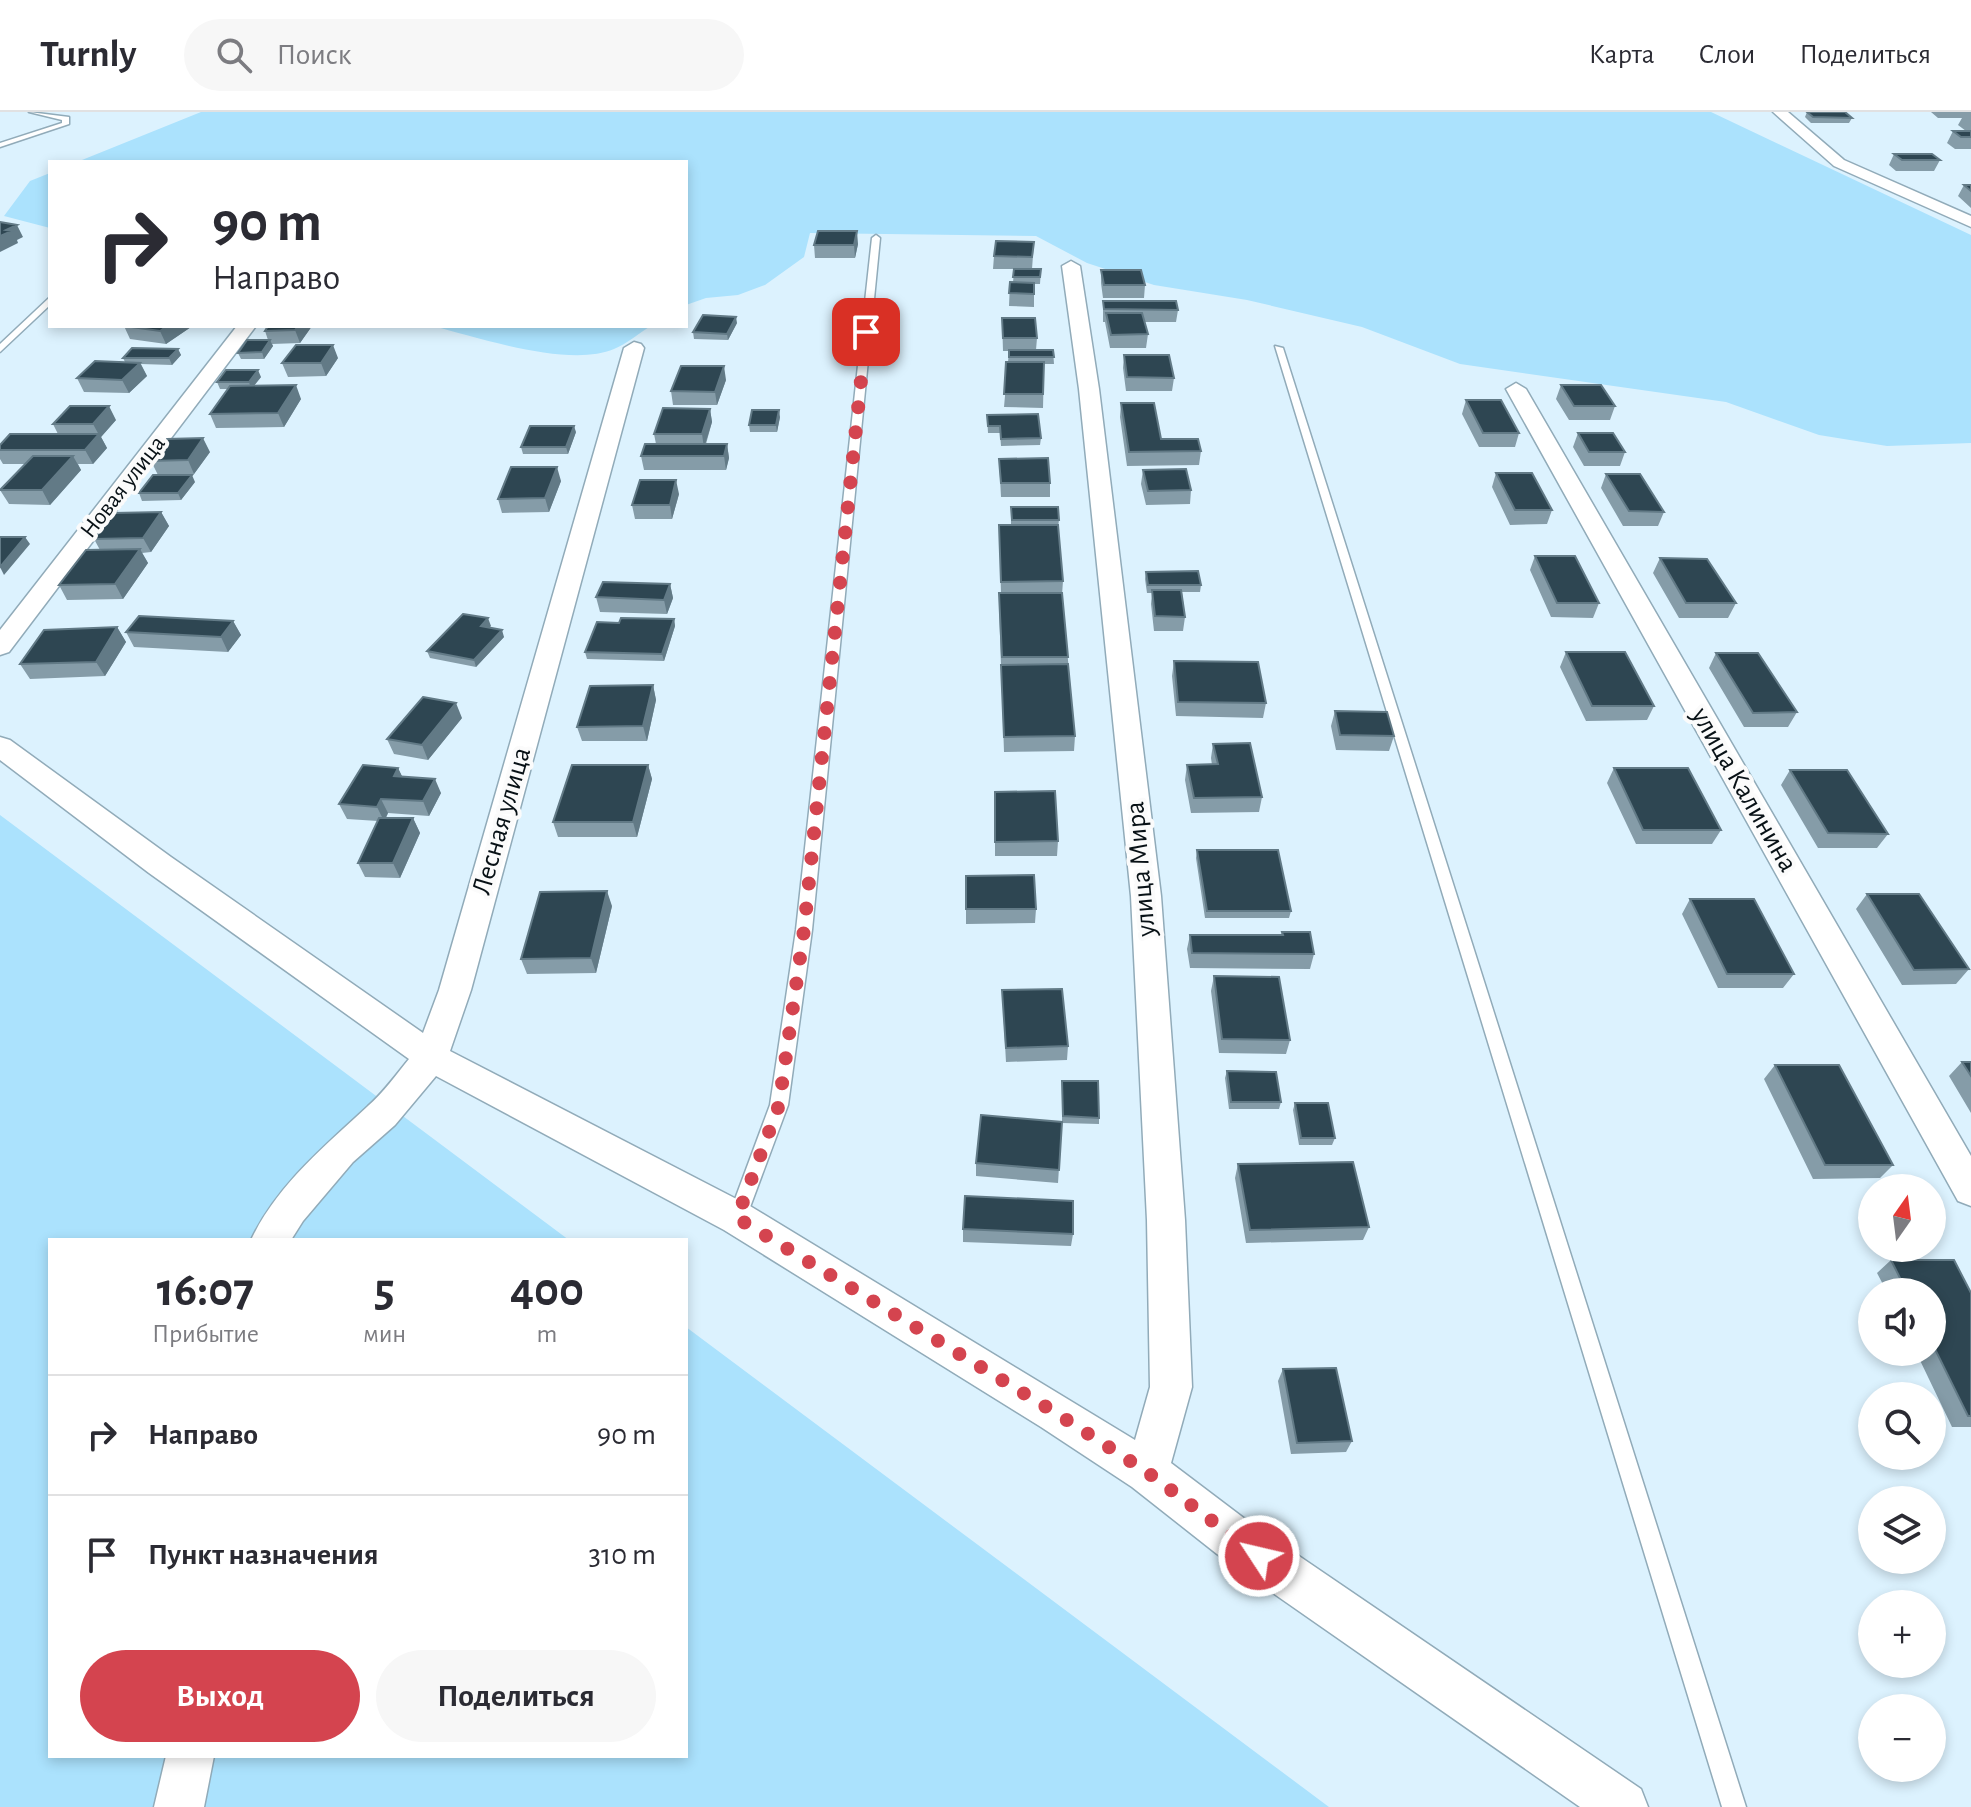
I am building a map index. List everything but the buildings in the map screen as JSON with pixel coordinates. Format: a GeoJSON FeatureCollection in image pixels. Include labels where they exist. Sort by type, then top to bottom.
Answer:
{"type":"FeatureCollection","features":[{"type":"Feature","properties":{"kind":"street"},"geometry":{"type":"LineString","coordinates":[[1780,112],[1839,163],[1971,222]]}},
{"type":"Feature","properties":{"kind":"street","name":"улица Мира"},"geometry":{"type":"LineString","coordinates":[[1071,266],[1089,389],[1146,896],[1166,1220],[1171,1387],[1147,1472]]}},
{"type":"Feature","properties":{"kind":"street","name":"Новая улица"},"geometry":{"type":"LineString","coordinates":[[0,647],[245,328]]}},
{"type":"Feature","properties":{"kind":"street","name":"Лесная улица"},"geometry":{"type":"LineString","coordinates":[[271,1238],[290,1209],[340,1151],[383,1115],[431,1057],[460,975],[634,348]]}},
{"type":"Feature","properties":{"kind":"street","name":"улица Калинина"},"geometry":{"type":"LineString","coordinates":[[1516,389],[1971,1190]]}},
{"type":"Feature","properties":{"kind":"street"},"geometry":{"type":"LineString","coordinates":[[0,746],[160,865],[431,1057],[737,1218],[1147,1472],[1233,1538],[1623,1807]]}},
{"type":"Feature","properties":{"kind":"street"},"geometry":{"type":"LineString","coordinates":[[179,1807],[190,1758]]}},
{"type":"Feature","properties":{"kind":"lane"},"geometry":{"type":"LineString","coordinates":[[0,145],[65,124],[66,119],[33,112]]}},
{"type":"Feature","properties":{"kind":"lane"},"geometry":{"type":"LineString","coordinates":[[737,1218],[779,1105],[804,930],[876,238]]}},
{"type":"Feature","properties":{"kind":"lane"},"geometry":{"type":"LineString","coordinates":[[0,349],[48,302]]}},
{"type":"Feature","properties":{"kind":"lane"},"geometry":{"type":"LineString","coordinates":[[1278,348],[1734,1807]]}},
{"type":"Feature","properties":{"kind":"shaded area"},"geometry":{"type":"Polygon","coordinates":[[[201,112],[1711,112],[1971,235],[1971,443],[1887,446],[1819,435],[1726,402],[1460,364],[1362,327],[1247,300],[1154,285],[1087,263],[1036,236],[810,233],[804,257],[765,285],[738,295],[706,298],[688,304],[688,160],[82,160],[201,112]]]}},
{"type":"Feature","properties":{"kind":"shaded area"},"geometry":{"type":"Polygon","coordinates":[[[48,174],[48,227],[4,216],[30,181],[48,174]]]}},
{"type":"Feature","properties":{"kind":"shaded area"},"geometry":{"type":"Polygon","coordinates":[[[440,328],[648,328],[614,349],[595,354],[550,353],[499,344],[440,328]]]}},
{"type":"Feature","properties":{"kind":"shaded area"},"geometry":{"type":"Polygon","coordinates":[[[0,815],[566,1238],[48,1238],[48,1758],[688,1758],[688,1328],[1329,1807],[0,1807],[0,815]]]}},
{"type":"Feature","properties":{"kind":"route"},"geometry":{"type":"LineString","coordinates":[[866,332],[804,930],[779,1105],[737,1218],[1056,1413],[1147,1472],[1259,1556]]}}]}
